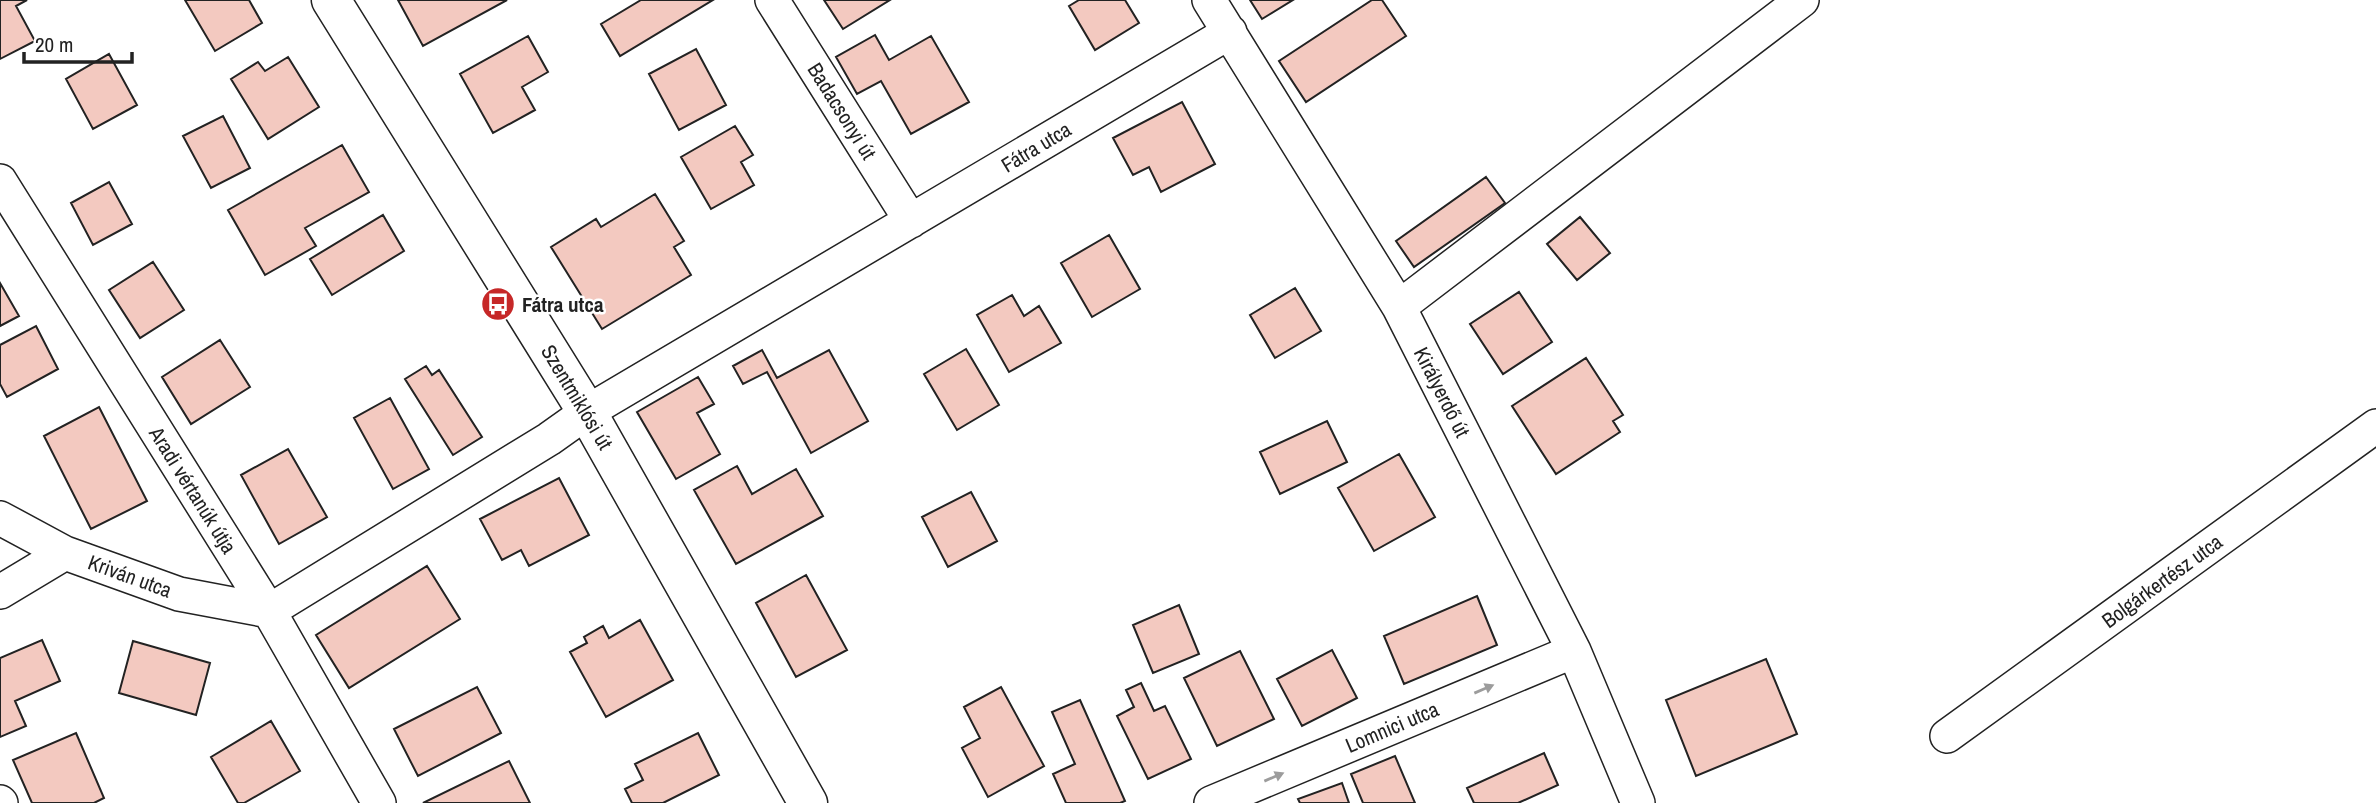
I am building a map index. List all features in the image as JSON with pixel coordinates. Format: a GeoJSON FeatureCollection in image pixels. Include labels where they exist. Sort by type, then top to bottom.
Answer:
{"type":"FeatureCollection","features":[{"type":"Feature","properties":{"kind":"street","name":"Szentmiklósi út"},"geometry":{"type":"LineString","coordinates":[[331,0],[587,412],[808,803]]}},
{"type":"Feature","properties":{"kind":"street","name":"Badacsonyi út"},"geometry":{"type":"LineString","coordinates":[[772,0],[911,221]]}},
{"type":"Feature","properties":{"kind":"street","name":"Királyerdő út"},"geometry":{"type":"LineString","coordinates":[[1209,0],[1399,307],[1573,651],[1638,803]]}},
{"type":"Feature","properties":{"kind":"street"},"geometry":{"type":"LineString","coordinates":[[1399,307],[1802,0]]}},
{"type":"Feature","properties":{"kind":"street","name":"Fátra utca"},"geometry":{"type":"LineString","coordinates":[[269,611],[549,439],[587,412],[1230,32]]}},
{"type":"Feature","properties":{"kind":"street","name":"Aradi vértanúk útja"},"geometry":{"type":"LineString","coordinates":[[0,181],[269,611],[379,803]]}},
{"type":"Feature","properties":{"kind":"street","name":"Bolgárkertész utca"},"geometry":{"type":"LineString","coordinates":[[1947,736],[2376,426]]}},
{"type":"Feature","properties":{"kind":"street","name":"Kriván utca"},"geometry":{"type":"LineString","coordinates":[[0,519],[65,553],[179,594],[269,611]]}},
{"type":"Feature","properties":{"kind":"street"},"geometry":{"type":"LineString","coordinates":[[0,592],[65,553]]}},
{"type":"Feature","properties":{"kind":"street","name":"Lomnici utca"},"geometry":{"type":"LineString","coordinates":[[1211,803],[1573,651]]}},
{"type":"Feature","properties":{"kind":"building"},"geometry":{"type":"Polygon","coordinates":[[[0,0],[27,0],[16,6],[35,41],[0,59],[0,0]]]}},
{"type":"Feature","properties":{"kind":"building"},"geometry":{"type":"Polygon","coordinates":[[[185,0],[249,0],[262,23],[215,51],[185,0]]]}},
{"type":"Feature","properties":{"kind":"building"},"geometry":{"type":"Polygon","coordinates":[[[398,0],[507,0],[423,46],[398,0]]]}},
{"type":"Feature","properties":{"kind":"building"},"geometry":{"type":"Polygon","coordinates":[[[641,0],[713,0],[620,56],[601,24],[641,0]]]}},
{"type":"Feature","properties":{"kind":"building"},"geometry":{"type":"Polygon","coordinates":[[[824,0],[890,0],[843,29],[824,0]]]}},
{"type":"Feature","properties":{"kind":"building"},"geometry":{"type":"Polygon","coordinates":[[[1079,0],[1125,0],[1139,23],[1095,50],[1069,6],[1079,0]]]}},
{"type":"Feature","properties":{"kind":"building"},"geometry":{"type":"Polygon","coordinates":[[[1250,0],[1293,0],[1262,19],[1250,0]]]}},
{"type":"Feature","properties":{"kind":"building"},"geometry":{"type":"Polygon","coordinates":[[[1372,0],[1382,0],[1406,36],[1306,102],[1279,61],[1372,0]]]}},
{"type":"Feature","properties":{"kind":"building"},"geometry":{"type":"Polygon","coordinates":[[[875,35],[889,60],[931,36],[969,102],[911,134],[881,81],[857,94],[836,57],[875,35]]]}},
{"type":"Feature","properties":{"kind":"building"},"geometry":{"type":"Polygon","coordinates":[[[528,36],[548,72],[522,87],[535,110],[493,133],[460,74],[528,36]]]}},
{"type":"Feature","properties":{"kind":"building"},"geometry":{"type":"Polygon","coordinates":[[[696,49],[726,105],[679,130],[649,74],[696,49]]]}},
{"type":"Feature","properties":{"kind":"building"},"geometry":{"type":"Polygon","coordinates":[[[109,54],[137,105],[93,129],[66,79],[109,54]]]}},
{"type":"Feature","properties":{"kind":"building"},"geometry":{"type":"Polygon","coordinates":[[[288,57],[319,107],[268,139],[231,79],[258,62],[265,71],[288,57]]]}},
{"type":"Feature","properties":{"kind":"building"},"geometry":{"type":"Polygon","coordinates":[[[1182,102],[1215,164],[1161,192],[1149,167],[1133,175],[1113,138],[1182,102]]]}},
{"type":"Feature","properties":{"kind":"building"},"geometry":{"type":"Polygon","coordinates":[[[223,116],[250,168],[211,188],[183,136],[223,116]]]}},
{"type":"Feature","properties":{"kind":"building"},"geometry":{"type":"Polygon","coordinates":[[[735,126],[753,155],[741,162],[754,185],[711,209],[681,157],[735,126]]]}},
{"type":"Feature","properties":{"kind":"building"},"geometry":{"type":"Polygon","coordinates":[[[342,145],[369,192],[305,228],[316,246],[265,275],[228,210],[342,145]]]}},
{"type":"Feature","properties":{"kind":"building"},"geometry":{"type":"Polygon","coordinates":[[[1486,177],[1505,203],[1414,267],[1396,241],[1486,177]]]}},
{"type":"Feature","properties":{"kind":"building"},"geometry":{"type":"Polygon","coordinates":[[[109,182],[132,224],[93,245],[71,203],[109,182]]]}},
{"type":"Feature","properties":{"kind":"building"},"geometry":{"type":"Polygon","coordinates":[[[655,194],[684,241],[674,247],[691,275],[602,329],[551,247],[596,219],[601,227],[655,194]]]}},
{"type":"Feature","properties":{"kind":"building"},"geometry":{"type":"Polygon","coordinates":[[[383,215],[404,251],[332,295],[310,259],[383,215]]]}},
{"type":"Feature","properties":{"kind":"building"},"geometry":{"type":"Polygon","coordinates":[[[1580,217],[1610,253],[1577,280],[1547,244],[1580,217]]]}},
{"type":"Feature","properties":{"kind":"building"},"geometry":{"type":"Polygon","coordinates":[[[1109,235],[1140,289],[1092,317],[1061,263],[1109,235]]]}},
{"type":"Feature","properties":{"kind":"building"},"geometry":{"type":"Polygon","coordinates":[[[153,262],[184,310],[140,338],[109,290],[153,262]]]}},
{"type":"Feature","properties":{"kind":"building"},"geometry":{"type":"Polygon","coordinates":[[[0,283],[19,316],[0,326],[0,283]]]}},
{"type":"Feature","properties":{"kind":"building"},"geometry":{"type":"Polygon","coordinates":[[[1295,288],[1321,331],[1275,358],[1250,315],[1295,288]]]}},
{"type":"Feature","properties":{"kind":"building"},"geometry":{"type":"Polygon","coordinates":[[[1519,292],[1552,342],[1503,374],[1470,324],[1519,292]]]}},
{"type":"Feature","properties":{"kind":"building"},"geometry":{"type":"Polygon","coordinates":[[[1012,295],[1024,316],[1039,306],[1061,343],[1009,372],[977,315],[1012,295]]]}},
{"type":"Feature","properties":{"kind":"building"},"geometry":{"type":"Polygon","coordinates":[[[36,326],[58,369],[7,397],[0,384],[0,345],[36,326]]]}},
{"type":"Feature","properties":{"kind":"building"},"geometry":{"type":"Polygon","coordinates":[[[220,340],[250,387],[191,424],[162,377],[220,340]]]}},
{"type":"Feature","properties":{"kind":"building"},"geometry":{"type":"Polygon","coordinates":[[[966,349],[999,405],[957,430],[924,374],[966,349]]]}},
{"type":"Feature","properties":{"kind":"building"},"geometry":{"type":"Polygon","coordinates":[[[762,350],[777,378],[829,350],[868,421],[811,453],[767,372],[743,384],[733,366],[762,350]]]}},
{"type":"Feature","properties":{"kind":"building"},"geometry":{"type":"Polygon","coordinates":[[[1586,358],[1623,415],[1613,421],[1620,432],[1556,474],[1512,406],[1586,358]]]}},
{"type":"Feature","properties":{"kind":"building"},"geometry":{"type":"Polygon","coordinates":[[[426,366],[432,375],[439,370],[482,437],[453,455],[405,379],[426,366]]]}},
{"type":"Feature","properties":{"kind":"building"},"geometry":{"type":"Polygon","coordinates":[[[698,377],[714,404],[697,413],[720,454],[676,479],[637,412],[698,377]]]}},
{"type":"Feature","properties":{"kind":"building"},"geometry":{"type":"Polygon","coordinates":[[[390,398],[429,469],[393,489],[354,418],[390,398]]]}},
{"type":"Feature","properties":{"kind":"building"},"geometry":{"type":"Polygon","coordinates":[[[99,407],[147,501],[91,529],[44,436],[99,407]]]}},
{"type":"Feature","properties":{"kind":"building"},"geometry":{"type":"Polygon","coordinates":[[[1327,421],[1347,462],[1280,494],[1260,452],[1327,421]]]}},
{"type":"Feature","properties":{"kind":"building"},"geometry":{"type":"Polygon","coordinates":[[[288,449],[327,517],[279,544],[241,475],[288,449]]]}},
{"type":"Feature","properties":{"kind":"building"},"geometry":{"type":"Polygon","coordinates":[[[1399,454],[1435,517],[1374,551],[1338,488],[1399,454]]]}},
{"type":"Feature","properties":{"kind":"building"},"geometry":{"type":"Polygon","coordinates":[[[737,466],[752,494],[796,469],[823,516],[736,564],[694,490],[737,466]]]}},
{"type":"Feature","properties":{"kind":"building"},"geometry":{"type":"Polygon","coordinates":[[[559,478],[589,535],[529,566],[521,550],[502,560],[480,519],[559,478]]]}},
{"type":"Feature","properties":{"kind":"building"},"geometry":{"type":"Polygon","coordinates":[[[971,492],[997,541],[948,567],[922,517],[971,492]]]}},
{"type":"Feature","properties":{"kind":"building"},"geometry":{"type":"Polygon","coordinates":[[[427,566],[460,619],[349,688],[316,635],[427,566]]]}},
{"type":"Feature","properties":{"kind":"building"},"geometry":{"type":"Polygon","coordinates":[[[806,575],[847,650],[796,677],[756,603],[806,575]]]}},
{"type":"Feature","properties":{"kind":"building"},"geometry":{"type":"Polygon","coordinates":[[[1477,596],[1497,645],[1404,684],[1384,636],[1477,596]]]}},
{"type":"Feature","properties":{"kind":"building"},"geometry":{"type":"Polygon","coordinates":[[[1179,605],[1199,654],[1153,673],[1133,625],[1179,605]]]}},
{"type":"Feature","properties":{"kind":"building"},"geometry":{"type":"Polygon","coordinates":[[[640,620],[673,680],[606,717],[570,652],[587,643],[584,637],[603,626],[609,638],[640,620]]]}},
{"type":"Feature","properties":{"kind":"building"},"geometry":{"type":"Polygon","coordinates":[[[42,640],[60,681],[15,701],[26,726],[0,737],[0,658],[42,640]]]}},
{"type":"Feature","properties":{"kind":"building"},"geometry":{"type":"Polygon","coordinates":[[[133,641],[210,663],[196,715],[119,693],[133,641]]]}},
{"type":"Feature","properties":{"kind":"building"},"geometry":{"type":"Polygon","coordinates":[[[1332,650],[1357,698],[1302,726],[1277,679],[1332,650]]]}},
{"type":"Feature","properties":{"kind":"building"},"geometry":{"type":"Polygon","coordinates":[[[1240,651],[1274,719],[1217,746],[1184,678],[1240,651]]]}},
{"type":"Feature","properties":{"kind":"building"},"geometry":{"type":"Polygon","coordinates":[[[1766,659],[1797,734],[1696,776],[1666,700],[1766,659]]]}},
{"type":"Feature","properties":{"kind":"building"},"geometry":{"type":"Polygon","coordinates":[[[1141,683],[1154,711],[1165,706],[1191,759],[1148,779],[1117,716],[1134,707],[1126,690],[1141,683]]]}},
{"type":"Feature","properties":{"kind":"building"},"geometry":{"type":"Polygon","coordinates":[[[477,687],[501,733],[418,776],[394,729],[477,687]]]}},
{"type":"Feature","properties":{"kind":"building"},"geometry":{"type":"Polygon","coordinates":[[[1001,687],[1044,766],[988,797],[962,748],[980,738],[964,707],[1001,687]]]}},
{"type":"Feature","properties":{"kind":"building"},"geometry":{"type":"Polygon","coordinates":[[[1080,700],[1125,801],[1066,803],[1053,774],[1075,764],[1052,712],[1080,700]]]}},
{"type":"Feature","properties":{"kind":"building"},"geometry":{"type":"Polygon","coordinates":[[[271,721],[300,771],[244,803],[238,803],[211,757],[271,721]]]}},
{"type":"Feature","properties":{"kind":"building"},"geometry":{"type":"Polygon","coordinates":[[[76,733],[104,798],[94,803],[32,803],[13,760],[76,733]]]}},
{"type":"Feature","properties":{"kind":"building"},"geometry":{"type":"Polygon","coordinates":[[[698,733],[719,775],[663,803],[632,803],[625,789],[643,780],[635,764],[698,733]]]}},
{"type":"Feature","properties":{"kind":"building"},"geometry":{"type":"Polygon","coordinates":[[[1544,753],[1558,785],[1518,803],[1474,803],[1467,788],[1544,753]]]}},
{"type":"Feature","properties":{"kind":"building"},"geometry":{"type":"Polygon","coordinates":[[[1395,756],[1415,803],[1363,803],[1351,774],[1395,756]]]}},
{"type":"Feature","properties":{"kind":"building"},"geometry":{"type":"Polygon","coordinates":[[[509,761],[530,803],[423,803],[509,761]]]}},
{"type":"Feature","properties":{"kind":"building"},"geometry":{"type":"Polygon","coordinates":[[[1342,783],[1349,803],[1300,803],[1298,799],[1342,783]]]}},
{"type":"Feature","properties":{"kind":"place","name":"Fátra utca"},"geometry":{"type":"Point","coordinates":[498,304]}}]}
